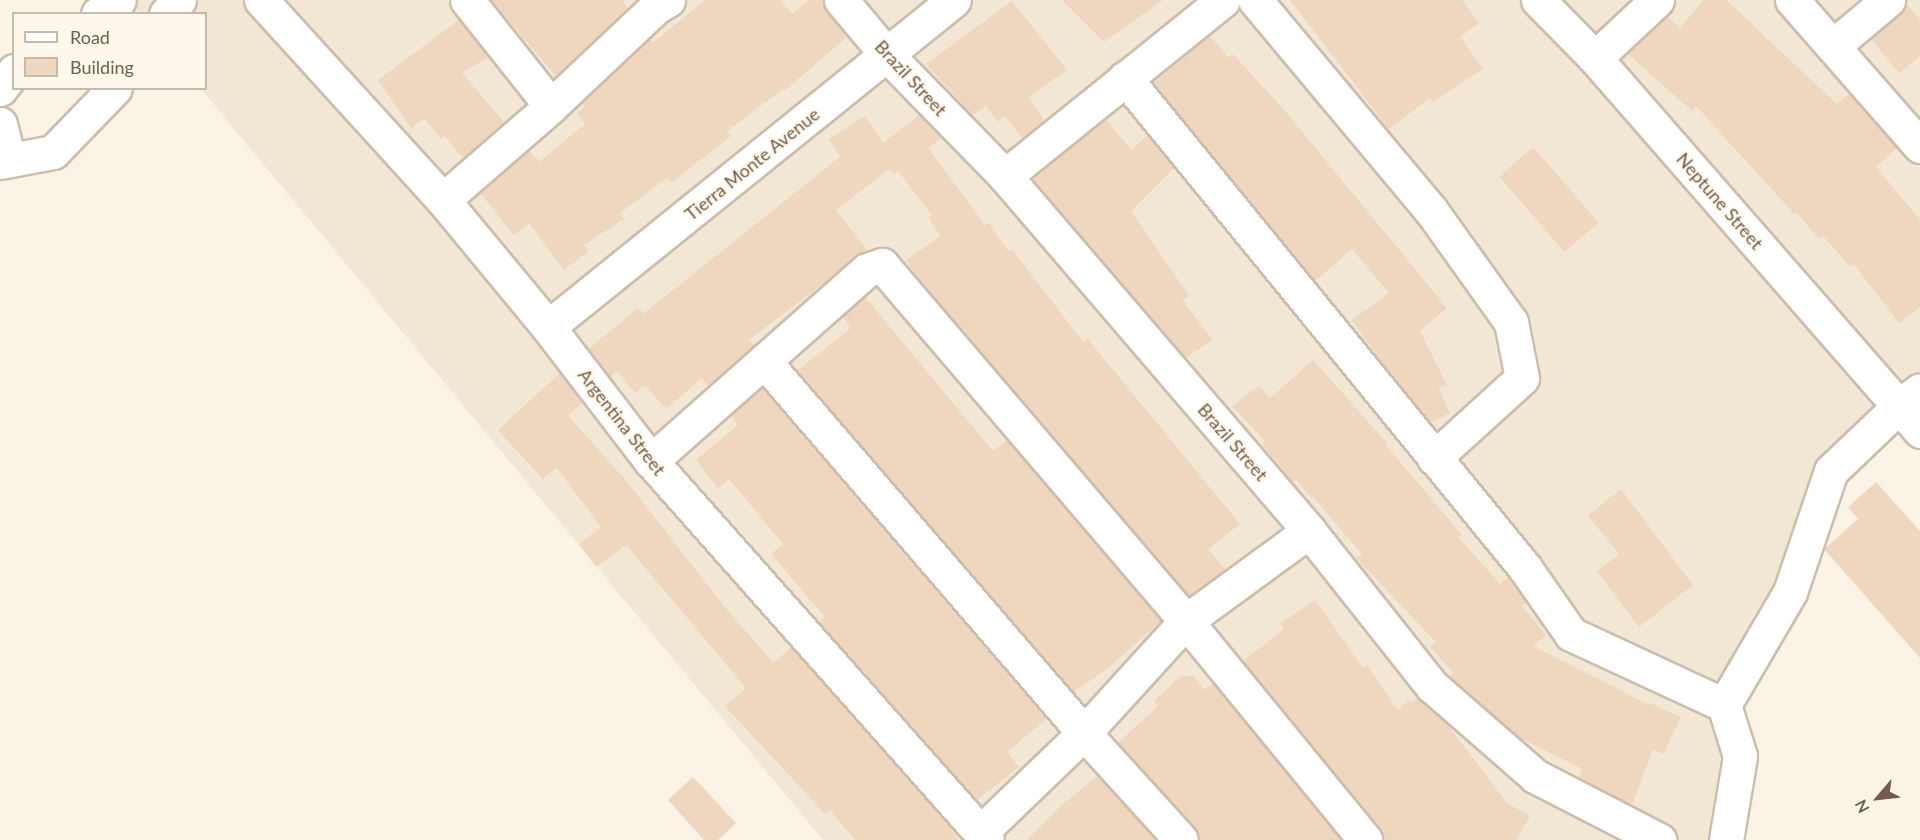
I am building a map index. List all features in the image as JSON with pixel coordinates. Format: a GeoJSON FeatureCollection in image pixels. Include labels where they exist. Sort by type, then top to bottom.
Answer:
{"type":"FeatureCollection","features":[{"type":"Feature","properties":{"kind":"street"},"geometry":{"type":"LineString","coordinates":[[101,12],[119,0]]}},
{"type":"Feature","properties":{"kind":"street"},"geometry":{"type":"LineString","coordinates":[[168,12],[179,0]]}},
{"type":"Feature","properties":{"kind":"street","name":"Argentina Street"},"geometry":{"type":"LineString","coordinates":[[261,0],[443,200],[548,327],[651,460],[984,836]]}},
{"type":"Feature","properties":{"kind":"street"},"geometry":{"type":"LineString","coordinates":[[467,0],[551,106]]}},
{"type":"Feature","properties":{"kind":"street","name":"Brazil Street"},"geometry":{"type":"LineString","coordinates":[[841,0],[887,56],[1005,176],[1309,531],[1432,686],[1535,776],[1659,840]]}},
{"type":"Feature","properties":{"kind":"street","name":"Tierra Monte Avenue"},"geometry":{"type":"LineString","coordinates":[[548,327],[954,0]]}},
{"type":"Feature","properties":{"kind":"street"},"geometry":{"type":"LineString","coordinates":[[1005,176],[1223,0]]}},
{"type":"Feature","properties":{"kind":"street"},"geometry":{"type":"LineString","coordinates":[[1255,0],[1430,209],[1511,322],[1522,378],[1434,458]]}},
{"type":"Feature","properties":{"kind":"street","name":"Neptune Street"},"geometry":{"type":"LineString","coordinates":[[1538,0],[1910,398],[1920,431]]}},
{"type":"Feature","properties":{"kind":"street"},"geometry":{"type":"LineString","coordinates":[[1594,58],[1657,0]]}},
{"type":"Feature","properties":{"kind":"street"},"geometry":{"type":"LineString","coordinates":[[1792,0],[1920,146]]}},
{"type":"Feature","properties":{"kind":"street"},"geometry":{"type":"LineString","coordinates":[[1833,46],[1888,0]]}},
{"type":"Feature","properties":{"kind":"street"},"geometry":{"type":"LineString","coordinates":[[443,200],[551,106],[658,2]]}},
{"type":"Feature","properties":{"kind":"street"},"geometry":{"type":"LineString","coordinates":[[0,89],[12,74]]}},
{"type":"Feature","properties":{"kind":"street"},"geometry":{"type":"LineString","coordinates":[[1125,78],[1525,568],[1571,634],[1724,705],[1740,756],[1726,840]]}},
{"type":"Feature","properties":{"kind":"street"},"geometry":{"type":"LineString","coordinates":[[0,124],[4,161],[53,152],[113,90]]}},
{"type":"Feature","properties":{"kind":"street"},"geometry":{"type":"LineString","coordinates":[[651,460],[867,270],[882,264],[1186,621],[1365,840]]}},
{"type":"Feature","properties":{"kind":"street"},"geometry":{"type":"LineString","coordinates":[[764,361],[1084,733],[1181,840]]}},
{"type":"Feature","properties":{"kind":"street"},"geometry":{"type":"LineString","coordinates":[[1724,705],[1790,592],[1831,471],[1910,398]]}},
{"type":"Feature","properties":{"kind":"street"},"geometry":{"type":"LineString","coordinates":[[984,836],[1084,733],[1186,621],[1309,531]]}},
{"type":"Feature","properties":{"kind":"shaded area"},"geometry":{"type":"Polygon","coordinates":[[[127,0],[1920,0],[1920,403],[1835,475],[1731,702],[1730,840],[823,840],[202,90],[207,90],[207,12],[137,12],[127,0]]]}},
{"type":"Feature","properties":{"kind":"building"},"geometry":{"type":"Polygon","coordinates":[[[491,0],[622,0],[628,8],[556,76],[491,0]]]}},
{"type":"Feature","properties":{"kind":"building"},"geometry":{"type":"Polygon","coordinates":[[[705,0],[780,0],[792,14],[809,0],[823,0],[827,12],[847,37],[784,91],[783,89],[727,131],[731,136],[671,183],[667,178],[620,213],[624,219],[584,245],[588,251],[564,270],[529,223],[514,235],[481,194],[529,150],[539,162],[585,124],[577,113],[585,107],[581,103],[650,39],[653,43],[705,0]]]}},
{"type":"Feature","properties":{"kind":"building"},"geometry":{"type":"Polygon","coordinates":[[[1062,0],[1163,0],[1104,42],[1062,0]]]}},
{"type":"Feature","properties":{"kind":"building"},"geometry":{"type":"Polygon","coordinates":[[[1290,0],[1462,0],[1479,23],[1460,37],[1483,69],[1433,102],[1430,98],[1389,129],[1290,0]]]}},
{"type":"Feature","properties":{"kind":"building"},"geometry":{"type":"Polygon","coordinates":[[[1704,0],[1726,0],[1837,104],[1849,94],[1897,148],[1876,167],[1920,220],[1920,307],[1899,323],[1853,263],[1850,266],[1823,236],[1819,239],[1796,212],[1794,214],[1696,106],[1692,111],[1628,54],[1667,16],[1680,28],[1704,0]]]}},
{"type":"Feature","properties":{"kind":"building"},"geometry":{"type":"Polygon","coordinates":[[[1012,1],[1067,70],[1028,97],[1044,120],[1022,138],[1005,116],[998,122],[986,106],[972,115],[926,64],[1012,1]]]}},
{"type":"Feature","properties":{"kind":"building"},"geometry":{"type":"Polygon","coordinates":[[[1906,3],[1920,20],[1920,56],[1899,73],[1871,39],[1900,14],[1906,3]]]}},
{"type":"Feature","properties":{"kind":"building"},"geometry":{"type":"Polygon","coordinates":[[[459,20],[488,57],[462,73],[504,122],[463,158],[445,136],[441,139],[424,118],[411,128],[378,80],[459,20]]]}},
{"type":"Feature","properties":{"kind":"building"},"geometry":{"type":"Polygon","coordinates":[[[1209,35],[1229,58],[1233,54],[1285,111],[1447,308],[1420,331],[1447,385],[1439,389],[1450,413],[1430,423],[1380,360],[1352,320],[1389,293],[1352,249],[1315,281],[1154,83],[1209,35]]]}},
{"type":"Feature","properties":{"kind":"building"},"geometry":{"type":"Polygon","coordinates":[[[919,115],[942,138],[928,148],[985,225],[989,223],[1008,251],[1012,249],[1083,342],[1087,338],[1240,524],[1208,549],[1225,569],[1189,596],[917,278],[906,260],[941,236],[928,218],[932,215],[898,171],[894,174],[889,169],[836,210],[867,250],[855,256],[749,340],[754,345],[708,386],[702,378],[666,409],[645,385],[635,393],[617,371],[610,377],[589,349],[638,308],[643,314],[840,157],[829,139],[865,116],[883,143],[919,115]]]}},
{"type":"Feature","properties":{"kind":"building"},"geometry":{"type":"Polygon","coordinates":[[[1106,119],[1131,150],[1148,135],[1174,168],[1131,211],[1189,296],[1183,301],[1212,340],[1186,358],[1033,180],[1106,119]]]}},
{"type":"Feature","properties":{"kind":"building"},"geometry":{"type":"Polygon","coordinates":[[[1533,147],[1599,222],[1565,252],[1499,177],[1533,147]]]}},
{"type":"Feature","properties":{"kind":"building"},"geometry":{"type":"Polygon","coordinates":[[[865,297],[993,451],[1007,440],[1161,621],[1108,668],[1074,692],[797,371],[851,328],[843,317],[865,297]]]}},
{"type":"Feature","properties":{"kind":"building"},"geometry":{"type":"Polygon","coordinates":[[[1313,360],[1387,443],[1385,444],[1462,535],[1458,537],[1500,584],[1508,577],[1515,586],[1526,602],[1522,606],[1546,635],[1533,646],[1649,705],[1650,703],[1681,717],[1663,754],[1653,749],[1632,805],[1579,777],[1582,769],[1520,738],[1449,676],[1454,673],[1430,647],[1436,642],[1356,558],[1362,554],[1296,479],[1293,482],[1262,444],[1265,441],[1232,406],[1259,386],[1270,398],[1313,360]]]}},
{"type":"Feature","properties":{"kind":"building"},"geometry":{"type":"Polygon","coordinates":[[[560,373],[582,403],[568,416],[623,477],[728,611],[774,663],[791,647],[948,824],[958,840],[855,840],[830,810],[825,814],[725,706],[746,688],[626,545],[596,567],[579,544],[601,527],[556,467],[543,479],[498,430],[560,373]]]}},
{"type":"Feature","properties":{"kind":"building"},"geometry":{"type":"Polygon","coordinates":[[[762,388],[1046,719],[1007,752],[1019,767],[977,800],[819,622],[825,617],[771,554],[783,544],[729,479],[718,488],[696,460],[738,425],[731,415],[762,388]]]}},
{"type":"Feature","properties":{"kind":"building"},"geometry":{"type":"Polygon","coordinates":[[[1876,482],[1920,531],[1920,658],[1824,549],[1858,519],[1848,507],[1876,482]]]}},
{"type":"Feature","properties":{"kind":"building"},"geometry":{"type":"Polygon","coordinates":[[[1621,489],[1693,585],[1639,627],[1597,571],[1619,554],[1588,516],[1621,489]]]}},
{"type":"Feature","properties":{"kind":"building"},"geometry":{"type":"Polygon","coordinates":[[[1315,600],[1363,668],[1367,665],[1398,710],[1408,700],[1411,703],[1418,698],[1447,724],[1507,803],[1530,816],[1516,840],[1383,840],[1380,828],[1243,661],[1284,629],[1280,624],[1315,600]]]}},
{"type":"Feature","properties":{"kind":"building"},"geometry":{"type":"Polygon","coordinates":[[[1181,676],[1193,676],[1205,690],[1213,683],[1341,840],[1199,840],[1195,827],[1118,743],[1158,706],[1154,701],[1181,676]]]}},
{"type":"Feature","properties":{"kind":"building"},"geometry":{"type":"Polygon","coordinates":[[[1097,776],[1156,840],[1027,840],[1061,806],[1097,776]]]}},
{"type":"Feature","properties":{"kind":"building"},"geometry":{"type":"Polygon","coordinates":[[[693,777],[736,823],[718,840],[704,840],[668,800],[693,777]]]}}]}
